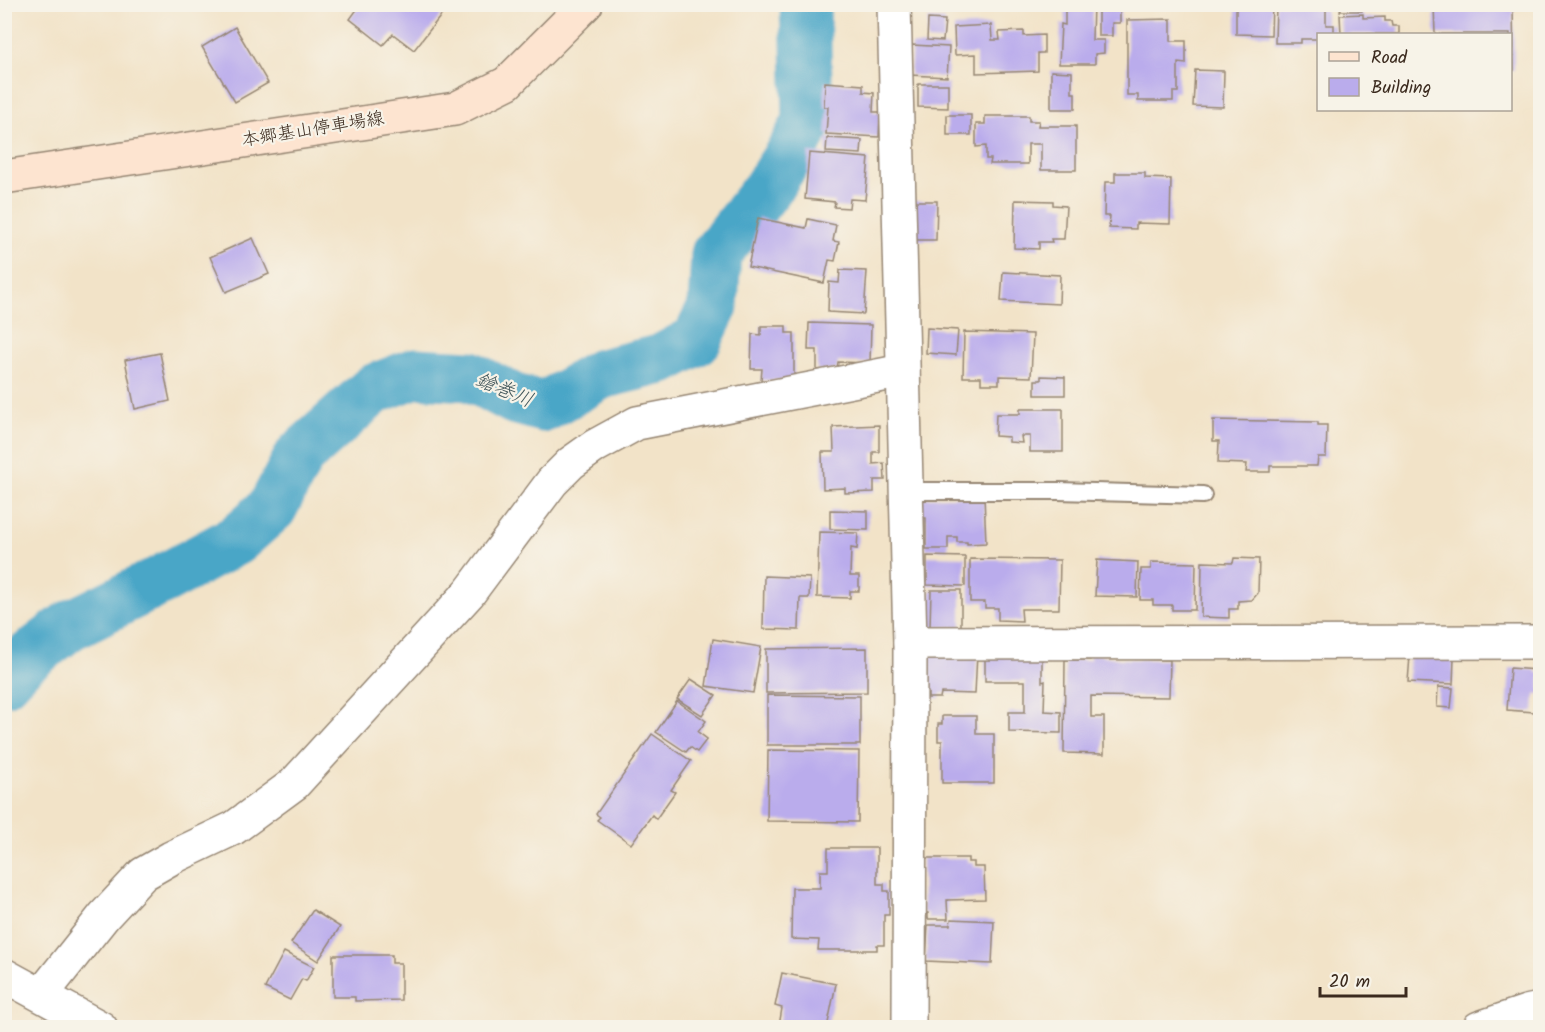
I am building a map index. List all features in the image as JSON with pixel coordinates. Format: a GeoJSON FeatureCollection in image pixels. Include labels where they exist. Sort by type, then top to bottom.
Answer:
{"type":"FeatureCollection","features":[{"type":"Feature","properties":{"kind":"main road","name":"本郷基山停車場線"},"geometry":{"type":"LineString","coordinates":[[4,177],[455,109],[507,83],[586,4]]}},
{"type":"Feature","properties":{"kind":"street"},"geometry":{"type":"LineString","coordinates":[[894,4],[910,643],[909,1028]]}},
{"type":"Feature","properties":{"kind":"street"},"geometry":{"type":"LineString","coordinates":[[42,994],[104,916],[143,874],[234,828],[294,784],[469,593],[552,482],[571,463],[638,423],[903,371]]}},
{"type":"Feature","properties":{"kind":"street"},"geometry":{"type":"LineString","coordinates":[[910,643],[1540,642]]}},
{"type":"Feature","properties":{"kind":"street"},"geometry":{"type":"LineString","coordinates":[[4,975],[101,1028]]}},
{"type":"Feature","properties":{"kind":"street"},"geometry":{"type":"LineString","coordinates":[[1479,1028],[1540,1009]]}},
{"type":"Feature","properties":{"kind":"lane"},"geometry":{"type":"LineString","coordinates":[[906,491],[1058,491],[1203,495]]}},
{"type":"Feature","properties":{"kind":"building"},"geometry":{"type":"Polygon","coordinates":[[[361,4],[394,4],[399,8],[401,4],[432,4],[443,13],[414,50],[393,34],[383,45],[350,19],[361,4]]]}},
{"type":"Feature","properties":{"kind":"building"},"geometry":{"type":"Polygon","coordinates":[[[1065,4],[1093,4],[1092,40],[1104,40],[1104,53],[1095,54],[1095,64],[1059,64],[1061,24],[1065,25],[1065,4]]]}},
{"type":"Feature","properties":{"kind":"building"},"geometry":{"type":"Polygon","coordinates":[[[1098,4],[1120,4],[1120,23],[1112,23],[1112,36],[1098,36],[1098,4]]]}},
{"type":"Feature","properties":{"kind":"building"},"geometry":{"type":"Polygon","coordinates":[[[1236,4],[1272,4],[1271,35],[1236,34],[1236,4]]]}},
{"type":"Feature","properties":{"kind":"building"},"geometry":{"type":"Polygon","coordinates":[[[1276,4],[1326,5],[1326,25],[1334,25],[1334,33],[1317,33],[1317,39],[1301,39],[1301,43],[1275,43],[1276,4]]]}},
{"type":"Feature","properties":{"kind":"building"},"geometry":{"type":"Polygon","coordinates":[[[1341,5],[1363,5],[1362,11],[1340,11],[1341,5]]]}},
{"type":"Feature","properties":{"kind":"building"},"geometry":{"type":"Polygon","coordinates":[[[1434,5],[1513,5],[1514,70],[1512,70],[1512,33],[1435,33],[1434,5]]]}},
{"type":"Feature","properties":{"kind":"building"},"geometry":{"type":"Polygon","coordinates":[[[1363,14],[1363,18],[1385,17],[1385,21],[1391,21],[1392,26],[1399,26],[1399,33],[1341,33],[1340,15],[1363,14]]]}},
{"type":"Feature","properties":{"kind":"building"},"geometry":{"type":"Polygon","coordinates":[[[928,19],[945,20],[943,41],[927,40],[928,19]]]}},
{"type":"Feature","properties":{"kind":"building"},"geometry":{"type":"Polygon","coordinates":[[[1171,19],[1171,41],[1186,41],[1186,64],[1178,63],[1178,92],[1173,92],[1173,101],[1138,101],[1138,95],[1127,95],[1127,20],[1171,19]]]}},
{"type":"Feature","properties":{"kind":"building"},"geometry":{"type":"Polygon","coordinates":[[[991,25],[992,40],[1000,40],[999,32],[1024,31],[1024,36],[1044,35],[1044,53],[1038,53],[1038,71],[976,73],[976,54],[955,55],[954,27],[991,25]]]}},
{"type":"Feature","properties":{"kind":"building"},"geometry":{"type":"Polygon","coordinates":[[[235,27],[268,83],[235,102],[202,47],[235,27]]]}},
{"type":"Feature","properties":{"kind":"building"},"geometry":{"type":"Polygon","coordinates":[[[912,45],[949,47],[947,77],[910,75],[912,45]]]}},
{"type":"Feature","properties":{"kind":"building"},"geometry":{"type":"Polygon","coordinates":[[[1195,70],[1224,71],[1223,107],[1193,106],[1195,70]]]}},
{"type":"Feature","properties":{"kind":"building"},"geometry":{"type":"Polygon","coordinates":[[[1051,71],[1072,72],[1075,109],[1051,109],[1051,71]]]}},
{"type":"Feature","properties":{"kind":"building"},"geometry":{"type":"Polygon","coordinates":[[[825,82],[863,85],[863,92],[874,93],[873,112],[880,112],[879,137],[826,134],[828,107],[824,107],[825,82]]]}},
{"type":"Feature","properties":{"kind":"building"},"geometry":{"type":"Polygon","coordinates":[[[918,84],[948,84],[948,108],[918,107],[918,84]]]}},
{"type":"Feature","properties":{"kind":"building"},"geometry":{"type":"Polygon","coordinates":[[[947,115],[971,115],[971,135],[947,135],[947,115]]]}},
{"type":"Feature","properties":{"kind":"building"},"geometry":{"type":"Polygon","coordinates":[[[985,116],[1029,116],[1029,121],[1039,121],[1038,126],[1076,126],[1076,170],[1041,170],[1041,144],[1028,144],[1028,164],[990,164],[991,159],[986,159],[986,146],[976,147],[976,124],[985,124],[985,116]]]}},
{"type":"Feature","properties":{"kind":"building"},"geometry":{"type":"Polygon","coordinates":[[[827,138],[862,140],[861,154],[826,152],[827,138]]]}},
{"type":"Feature","properties":{"kind":"building"},"geometry":{"type":"Polygon","coordinates":[[[809,153],[869,158],[865,200],[850,199],[849,208],[834,207],[835,202],[805,199],[809,153]]]}},
{"type":"Feature","properties":{"kind":"building"},"geometry":{"type":"Polygon","coordinates":[[[1115,173],[1145,173],[1145,178],[1171,179],[1170,224],[1136,223],[1136,229],[1109,228],[1110,216],[1104,216],[1105,182],[1115,182],[1115,173]]]}},
{"type":"Feature","properties":{"kind":"building"},"geometry":{"type":"Polygon","coordinates":[[[1537,192],[1540,192],[1540,237],[1537,237],[1537,192]]]}},
{"type":"Feature","properties":{"kind":"building"},"geometry":{"type":"Polygon","coordinates":[[[1015,200],[1053,201],[1053,205],[1066,206],[1064,239],[1039,242],[1039,249],[1014,248],[1015,200]]]}},
{"type":"Feature","properties":{"kind":"building"},"geometry":{"type":"Polygon","coordinates":[[[914,201],[937,201],[936,240],[914,240],[914,201]]]}},
{"type":"Feature","properties":{"kind":"building"},"geometry":{"type":"Polygon","coordinates":[[[758,218],[806,228],[808,219],[836,225],[833,241],[839,242],[835,261],[829,260],[824,283],[748,267],[758,218]]]}},
{"type":"Feature","properties":{"kind":"building"},"geometry":{"type":"Polygon","coordinates":[[[253,238],[269,274],[226,292],[210,257],[253,238]]]}},
{"type":"Feature","properties":{"kind":"building"},"geometry":{"type":"Polygon","coordinates":[[[840,270],[867,271],[864,314],[828,312],[829,282],[839,283],[840,270]]]}},
{"type":"Feature","properties":{"kind":"building"},"geometry":{"type":"Polygon","coordinates":[[[1003,272],[1060,275],[1059,304],[1001,301],[1003,272]]]}},
{"type":"Feature","properties":{"kind":"building"},"geometry":{"type":"Polygon","coordinates":[[[809,323],[871,325],[870,363],[838,362],[837,370],[817,370],[817,350],[808,350],[809,323]]]}},
{"type":"Feature","properties":{"kind":"building"},"geometry":{"type":"Polygon","coordinates":[[[761,326],[786,326],[786,333],[794,333],[794,380],[761,380],[762,369],[751,369],[752,334],[761,335],[761,326]]]}},
{"type":"Feature","properties":{"kind":"building"},"geometry":{"type":"Polygon","coordinates":[[[927,328],[958,330],[956,355],[926,353],[927,328]]]}},
{"type":"Feature","properties":{"kind":"building"},"geometry":{"type":"Polygon","coordinates":[[[964,332],[1033,334],[1031,377],[999,376],[999,384],[981,384],[981,377],[963,377],[964,332]]]}},
{"type":"Feature","properties":{"kind":"building"},"geometry":{"type":"Polygon","coordinates":[[[160,353],[170,401],[135,409],[125,360],[160,353]]]}},
{"type":"Feature","properties":{"kind":"building"},"geometry":{"type":"Polygon","coordinates":[[[1041,376],[1065,377],[1065,395],[1035,395],[1035,380],[1041,380],[1041,376]]]}},
{"type":"Feature","properties":{"kind":"building"},"geometry":{"type":"Polygon","coordinates":[[[1020,409],[1063,409],[1063,452],[1030,452],[1030,436],[1021,436],[1022,443],[1009,442],[1009,437],[995,436],[996,414],[1020,414],[1020,409]]]}},
{"type":"Feature","properties":{"kind":"building"},"geometry":{"type":"Polygon","coordinates":[[[1213,420],[1318,422],[1318,425],[1327,425],[1326,457],[1318,457],[1317,466],[1270,466],[1270,472],[1246,472],[1247,464],[1218,463],[1219,441],[1213,441],[1213,420]]]}},
{"type":"Feature","properties":{"kind":"building"},"geometry":{"type":"Polygon","coordinates":[[[879,425],[879,452],[873,452],[873,464],[884,463],[885,480],[874,480],[874,492],[845,493],[845,488],[823,489],[822,452],[834,452],[833,427],[879,425]]]}},
{"type":"Feature","properties":{"kind":"building"},"geometry":{"type":"Polygon","coordinates":[[[984,496],[986,543],[967,544],[967,542],[957,542],[957,537],[948,537],[948,549],[926,549],[926,518],[921,518],[920,498],[984,496]]]}},
{"type":"Feature","properties":{"kind":"building"},"geometry":{"type":"Polygon","coordinates":[[[830,510],[868,511],[868,530],[830,529],[830,510]]]}},
{"type":"Feature","properties":{"kind":"building"},"geometry":{"type":"Polygon","coordinates":[[[819,532],[858,533],[857,549],[851,548],[850,576],[859,576],[859,591],[850,591],[850,598],[817,597],[819,532]]]}},
{"type":"Feature","properties":{"kind":"building"},"geometry":{"type":"Polygon","coordinates":[[[927,556],[965,557],[965,586],[927,585],[927,556]]]}},
{"type":"Feature","properties":{"kind":"building"},"geometry":{"type":"Polygon","coordinates":[[[1234,558],[1259,559],[1258,593],[1252,600],[1238,601],[1238,609],[1229,609],[1229,618],[1201,617],[1202,562],[1233,563],[1234,558]]]}},
{"type":"Feature","properties":{"kind":"building"},"geometry":{"type":"Polygon","coordinates":[[[970,559],[1060,560],[1059,609],[1021,609],[1022,621],[998,620],[998,608],[985,608],[985,602],[970,602],[970,559]]]}},
{"type":"Feature","properties":{"kind":"building"},"geometry":{"type":"Polygon","coordinates":[[[1097,560],[1138,562],[1137,597],[1095,596],[1097,560]]]}},
{"type":"Feature","properties":{"kind":"building"},"geometry":{"type":"Polygon","coordinates":[[[1151,562],[1196,563],[1195,610],[1172,610],[1172,605],[1153,605],[1153,600],[1140,600],[1141,569],[1151,569],[1151,562]]]}},
{"type":"Feature","properties":{"kind":"building"},"geometry":{"type":"Polygon","coordinates":[[[764,576],[810,578],[809,598],[800,598],[799,630],[763,629],[764,576]]]}},
{"type":"Feature","properties":{"kind":"building"},"geometry":{"type":"Polygon","coordinates":[[[931,590],[961,590],[961,627],[930,627],[931,590]]]}},
{"type":"Feature","properties":{"kind":"building"},"geometry":{"type":"Polygon","coordinates":[[[713,639],[761,647],[753,693],[706,686],[713,639]]]}},
{"type":"Feature","properties":{"kind":"building"},"geometry":{"type":"Polygon","coordinates":[[[867,648],[867,692],[766,693],[766,649],[867,648]]]}},
{"type":"Feature","properties":{"kind":"building"},"geometry":{"type":"Polygon","coordinates":[[[985,652],[1042,653],[1042,682],[1045,681],[1044,711],[1061,712],[1061,733],[1009,732],[1009,712],[1025,712],[1025,681],[985,681],[985,652]]]}},
{"type":"Feature","properties":{"kind":"building"},"geometry":{"type":"Polygon","coordinates":[[[977,653],[975,694],[941,693],[940,698],[928,698],[928,692],[923,692],[925,655],[977,653]]]}},
{"type":"Feature","properties":{"kind":"building"},"geometry":{"type":"Polygon","coordinates":[[[1090,653],[1120,659],[1170,660],[1169,697],[1091,696],[1091,717],[1104,717],[1104,754],[1064,753],[1065,660],[1090,660],[1090,653]]]}},
{"type":"Feature","properties":{"kind":"building"},"geometry":{"type":"Polygon","coordinates":[[[1410,656],[1454,658],[1453,684],[1408,682],[1410,656]]]}},
{"type":"Feature","properties":{"kind":"building"},"geometry":{"type":"Polygon","coordinates":[[[1510,668],[1536,670],[1536,673],[1540,673],[1540,694],[1535,694],[1534,712],[1507,710],[1510,668]]]}},
{"type":"Feature","properties":{"kind":"building"},"geometry":{"type":"Polygon","coordinates":[[[691,679],[716,695],[702,715],[677,699],[691,679]]]}},
{"type":"Feature","properties":{"kind":"building"},"geometry":{"type":"Polygon","coordinates":[[[1438,687],[1453,688],[1451,708],[1437,707],[1438,687]]]}},
{"type":"Feature","properties":{"kind":"building"},"geometry":{"type":"Polygon","coordinates":[[[767,695],[860,696],[860,745],[767,745],[767,695]]]}},
{"type":"Feature","properties":{"kind":"building"},"geometry":{"type":"Polygon","coordinates":[[[677,701],[706,721],[698,732],[707,739],[697,752],[690,747],[686,752],[656,732],[677,701]]]}},
{"type":"Feature","properties":{"kind":"building"},"geometry":{"type":"Polygon","coordinates":[[[942,716],[976,716],[976,734],[994,734],[994,783],[942,783],[942,741],[938,741],[938,724],[942,724],[942,716]]]}},
{"type":"Feature","properties":{"kind":"building"},"geometry":{"type":"Polygon","coordinates":[[[652,734],[691,761],[671,790],[675,792],[656,819],[652,815],[631,844],[597,820],[600,817],[596,814],[652,734]]]}},
{"type":"Feature","properties":{"kind":"building"},"geometry":{"type":"Polygon","coordinates":[[[768,750],[859,751],[858,822],[767,821],[768,750]]]}},
{"type":"Feature","properties":{"kind":"building"},"geometry":{"type":"Polygon","coordinates":[[[828,848],[877,848],[877,884],[884,884],[884,891],[889,891],[889,915],[884,915],[884,945],[877,945],[877,950],[818,950],[819,940],[791,939],[792,888],[820,888],[820,871],[828,871],[828,848]]]}},
{"type":"Feature","properties":{"kind":"building"},"geometry":{"type":"Polygon","coordinates":[[[922,858],[968,858],[968,862],[974,862],[974,867],[984,867],[985,899],[947,900],[948,919],[928,919],[928,913],[923,913],[922,858]]]}},
{"type":"Feature","properties":{"kind":"building"},"geometry":{"type":"Polygon","coordinates":[[[313,910],[340,927],[318,961],[291,943],[313,910]]]}},
{"type":"Feature","properties":{"kind":"building"},"geometry":{"type":"Polygon","coordinates":[[[951,919],[994,921],[992,964],[926,961],[928,925],[950,925],[951,919]]]}},
{"type":"Feature","properties":{"kind":"building"},"geometry":{"type":"Polygon","coordinates":[[[284,952],[314,967],[306,981],[302,979],[290,1000],[265,988],[284,952]]]}},
{"type":"Feature","properties":{"kind":"building"},"geometry":{"type":"Polygon","coordinates":[[[333,955],[392,955],[392,963],[401,963],[401,1000],[355,1001],[355,997],[333,997],[333,955]]]}},
{"type":"Feature","properties":{"kind":"building"},"geometry":{"type":"Polygon","coordinates":[[[782,973],[836,984],[827,1028],[779,1026],[782,1008],[775,1006],[782,973]]]}},
{"type":"Feature","properties":{"kind":"waterway","name":"鎗巻川"},"geometry":{"type":"LineString","coordinates":[[4,681],[22,662],[69,626],[236,540],[272,508],[300,455],[374,389],[415,373],[470,376],[514,399],[544,407],[601,374],[662,359],[697,340],[713,306],[716,254],[767,189],[808,121],[805,4]]}}]}
